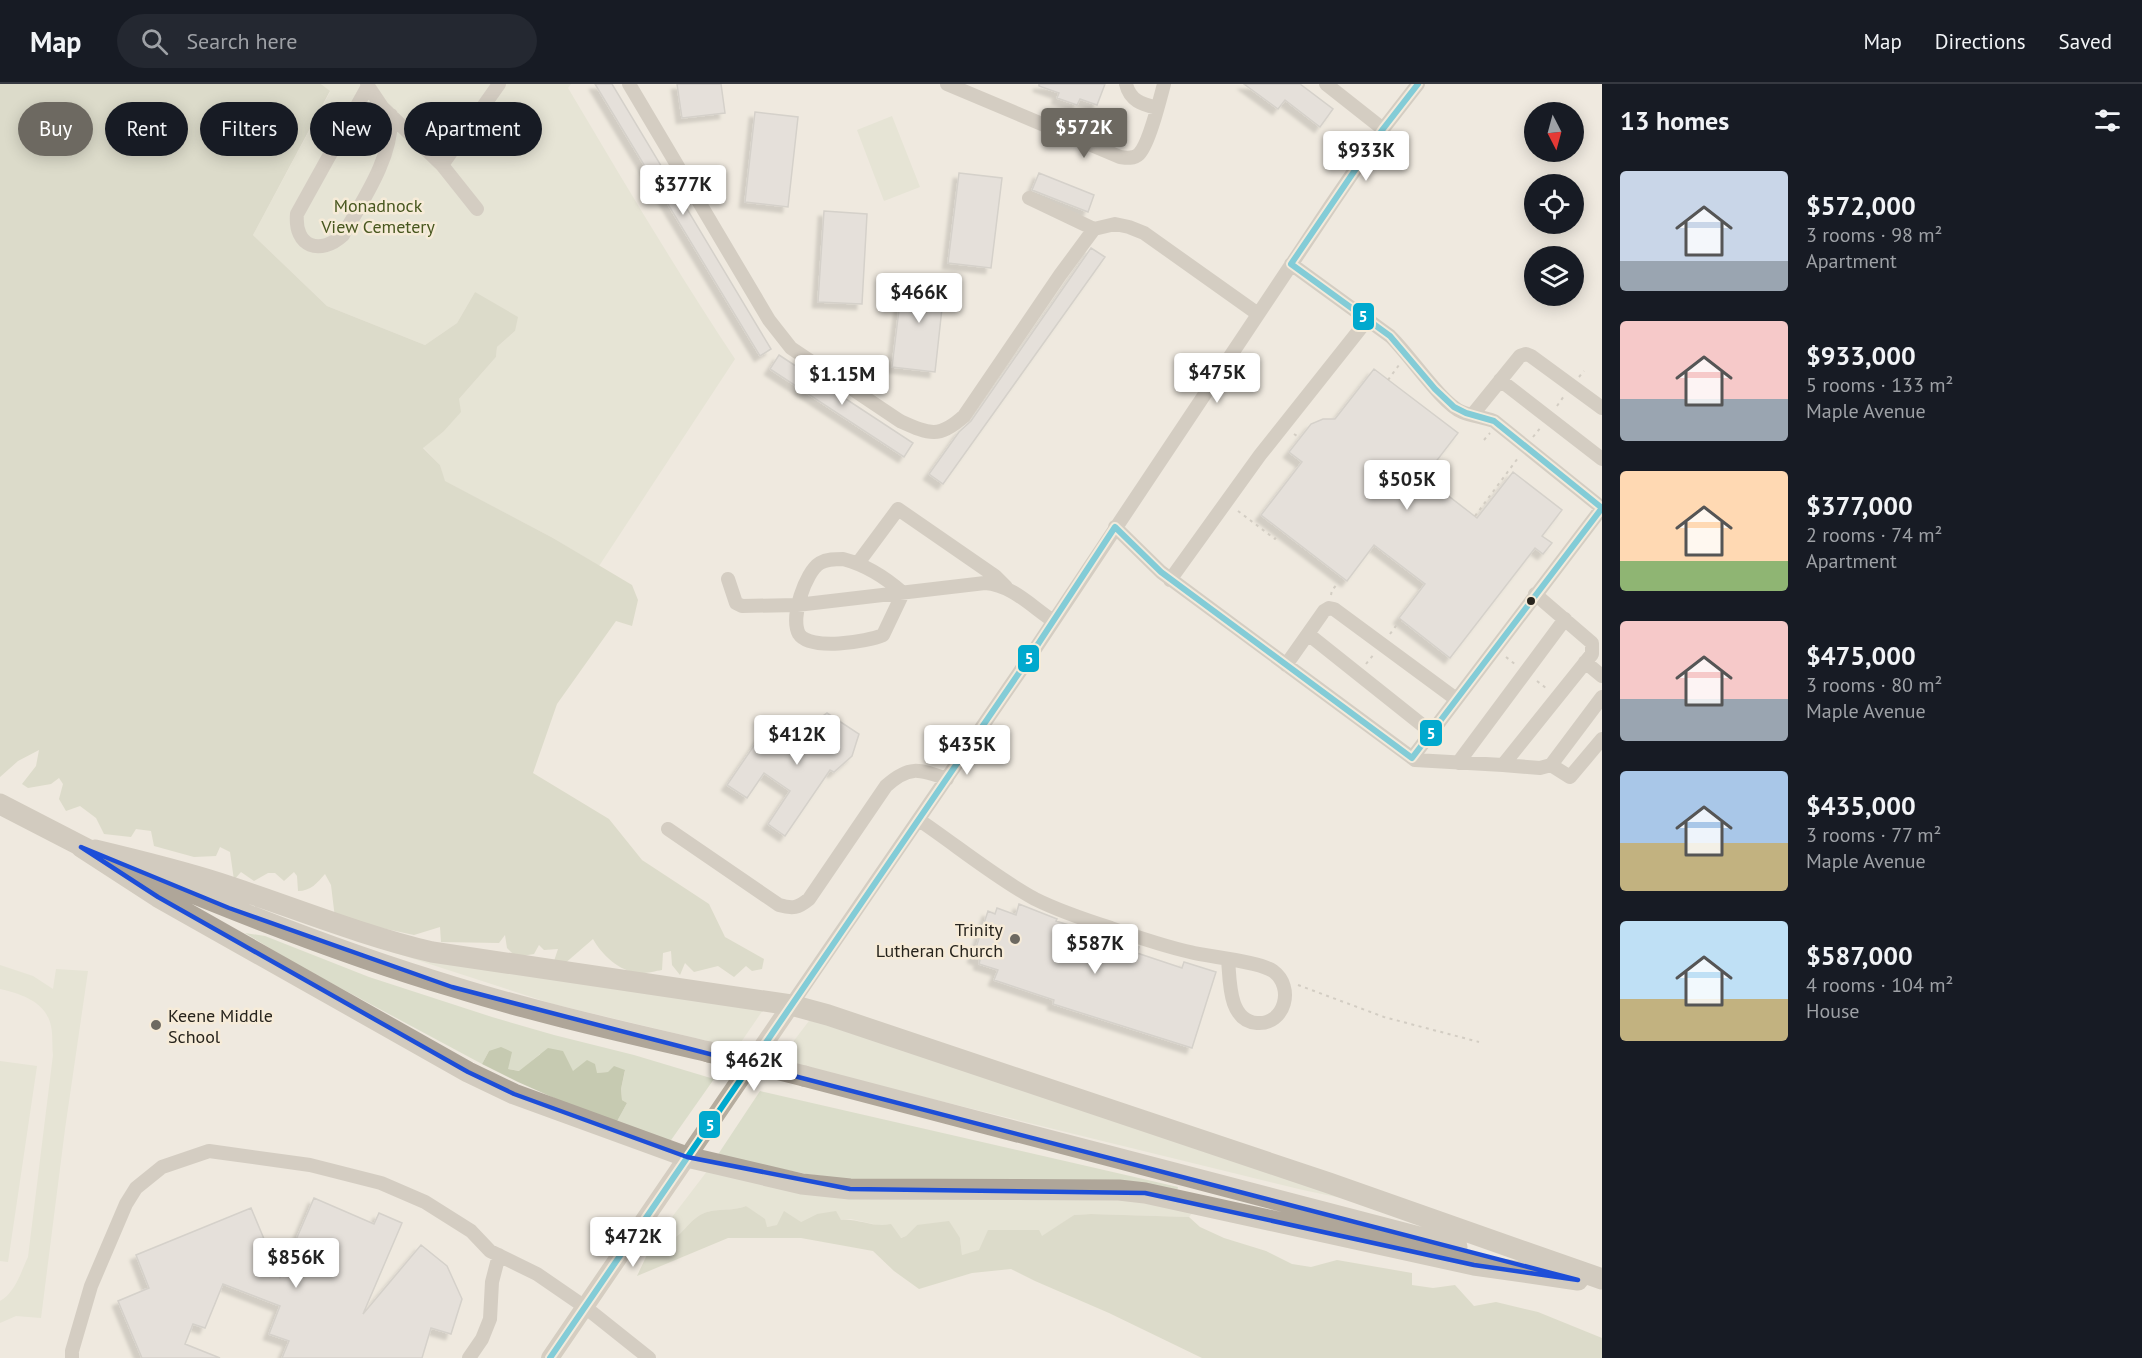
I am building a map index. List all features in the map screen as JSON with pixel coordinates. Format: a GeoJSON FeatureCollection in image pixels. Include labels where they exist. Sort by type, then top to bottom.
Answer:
{"type":"FeatureCollection","features":[{"type":"Feature","properties":{"kind":"highway"},"geometry":{"type":"LineString","coordinates":[[0,804],[81,847],[158,897],[468,1072],[514,1094],[687,1157],[802,1184],[850,1189],[1146,1192],[1474,1264],[1578,1280]]}},
{"type":"Feature","properties":{"kind":"highway"},"geometry":{"type":"LineString","coordinates":[[81,847],[195,876],[389,942],[432,952],[791,1005],[828,1015],[1329,1183],[1602,1279]]}},
{"type":"Feature","properties":{"kind":"highway"},"geometry":{"type":"LineString","coordinates":[[81,847],[229,909],[452,987],[546,1014],[804,1076],[1602,1285]]}},
{"type":"Feature","properties":{"kind":"main road"},"geometry":{"type":"LineString","coordinates":[[550,1358],[791,1005]]}},
{"type":"Feature","properties":{"kind":"street"},"geometry":{"type":"LineString","coordinates":[[442,165],[499,84]]}},
{"type":"Feature","properties":{"kind":"street"},"geometry":{"type":"LineString","coordinates":[[630,84],[770,320],[791,348],[900,421],[919,430],[934,434],[942,432],[964,416],[1094,229]]}},
{"type":"Feature","properties":{"kind":"street"},"geometry":{"type":"LineString","coordinates":[[947,84],[1120,157],[1130,158],[1138,155],[1143,148],[1164,84]]}},
{"type":"Feature","properties":{"kind":"street"},"geometry":{"type":"LineString","coordinates":[[1126,84],[1131,96],[1136,100],[1157,108]]}},
{"type":"Feature","properties":{"kind":"street"},"geometry":{"type":"LineString","coordinates":[[1326,84],[1343,89],[1383,129]]}},
{"type":"Feature","properties":{"kind":"street"},"geometry":{"type":"LineString","coordinates":[[791,1005],[947,779],[1291,264],[1383,129],[1418,84]]}},
{"type":"Feature","properties":{"kind":"street"},"geometry":{"type":"LineString","coordinates":[[358,102],[367,85],[379,102]]}},
{"type":"Feature","properties":{"kind":"street"},"geometry":{"type":"LineString","coordinates":[[392,116],[442,165],[477,209]]}},
{"type":"Feature","properties":{"kind":"street"},"geometry":{"type":"LineString","coordinates":[[328,156],[297,214],[296,223],[299,234],[308,245],[321,248],[334,244],[343,235],[384,156]]}},
{"type":"Feature","properties":{"kind":"street"},"geometry":{"type":"LineString","coordinates":[[1029,198],[1094,229],[1115,224],[1144,233],[1258,314]]}},
{"type":"Feature","properties":{"kind":"street"},"geometry":{"type":"LineString","coordinates":[[1291,264],[1368,319],[1404,349],[1451,404],[1462,411],[1494,421],[1602,508],[1412,758]]}},
{"type":"Feature","properties":{"kind":"street"},"geometry":{"type":"LineString","coordinates":[[1170,579],[1260,455],[1368,319]]}},
{"type":"Feature","properties":{"kind":"street"},"geometry":{"type":"LineString","coordinates":[[1473,414],[1520,356],[1526,354],[1602,408]]}},
{"type":"Feature","properties":{"kind":"street"},"geometry":{"type":"LineString","coordinates":[[1500,380],[1602,459]]}},
{"type":"Feature","properties":{"kind":"street"},"geometry":{"type":"LineString","coordinates":[[858,563],[898,509],[995,576],[1007,588],[1052,620]]}},
{"type":"Feature","properties":{"kind":"street"},"geometry":{"type":"LineString","coordinates":[[1115,527],[1170,579],[1418,761],[1540,768],[1551,765],[1602,697]]}},
{"type":"Feature","properties":{"kind":"street"},"geometry":{"type":"LineString","coordinates":[[843,559],[858,563],[887,578],[903,593],[883,635],[874,639],[837,643],[809,641],[800,636],[796,626],[797,605],[806,582],[819,563],[828,560],[843,559]]}},
{"type":"Feature","properties":{"kind":"street"},"geometry":{"type":"LineString","coordinates":[[728,579],[736,603],[742,606],[797,605],[986,583],[1007,588]]}},
{"type":"Feature","properties":{"kind":"street"},"geometry":{"type":"LineString","coordinates":[[1503,765],[1592,654],[1592,643],[1535,594]]}},
{"type":"Feature","properties":{"kind":"street"},"geometry":{"type":"LineString","coordinates":[[1286,665],[1324,611],[1329,608],[1334,609],[1456,699]]}},
{"type":"Feature","properties":{"kind":"street"},"geometry":{"type":"LineString","coordinates":[[1458,763],[1565,619]]}},
{"type":"Feature","properties":{"kind":"street"},"geometry":{"type":"LineString","coordinates":[[1308,634],[1431,732]]}},
{"type":"Feature","properties":{"kind":"street"},"geometry":{"type":"LineString","coordinates":[[1585,662],[1602,676]]}},
{"type":"Feature","properties":{"kind":"street"},"geometry":{"type":"LineString","coordinates":[[1551,765],[1570,777],[1602,739]]}},
{"type":"Feature","properties":{"kind":"street"},"geometry":{"type":"LineString","coordinates":[[668,829],[779,905],[799,908],[809,899],[886,786],[898,775],[921,770],[947,779]]}},
{"type":"Feature","properties":{"kind":"street"},"geometry":{"type":"LineString","coordinates":[[919,820],[1034,898],[1051,906],[1104,926],[1191,953],[1228,959],[1270,969],[1282,980],[1286,997],[1279,1014],[1268,1022],[1262,1023],[1247,1021],[1238,1012],[1235,1006],[1228,959]]}},
{"type":"Feature","properties":{"kind":"street"},"geometry":{"type":"LineString","coordinates":[[72,1358],[91,1286],[126,1204],[136,1188],[162,1167],[209,1151],[310,1165],[381,1183],[425,1202],[471,1231],[490,1251],[537,1274],[585,1307],[649,1358]]}},
{"type":"Feature","properties":{"kind":"street"},"geometry":{"type":"LineString","coordinates":[[469,1358],[482,1339],[490,1319],[492,1282],[499,1255]]}},
{"type":"Feature","properties":{"kind":"path"},"geometry":{"type":"LineString","coordinates":[[1553,411],[1568,392]]}},
{"type":"Feature","properties":{"kind":"path"},"geometry":{"type":"LineString","coordinates":[[1530,442],[1544,423]]}},
{"type":"Feature","properties":{"kind":"path"},"geometry":{"type":"LineString","coordinates":[[1291,432],[1300,438]]}},
{"type":"Feature","properties":{"kind":"path"},"geometry":{"type":"LineString","coordinates":[[1475,516],[1513,464]]}},
{"type":"Feature","properties":{"kind":"path"},"geometry":{"type":"LineString","coordinates":[[1226,502],[1275,539],[1281,531]]}},
{"type":"Feature","properties":{"kind":"path"},"geometry":{"type":"LineString","coordinates":[[1329,608],[1332,590],[1341,580]]}},
{"type":"Feature","properties":{"kind":"path"},"geometry":{"type":"LineString","coordinates":[[1393,630],[1401,619]]}},
{"type":"Feature","properties":{"kind":"path"},"geometry":{"type":"LineString","coordinates":[[1494,648],[1520,668]]}},
{"type":"Feature","properties":{"kind":"path"},"geometry":{"type":"LineString","coordinates":[[1364,667],[1377,650]]}},
{"type":"Feature","properties":{"kind":"path"},"geometry":{"type":"LineString","coordinates":[[1532,677],[1551,692]]}},
{"type":"Feature","properties":{"kind":"path"},"geometry":{"type":"LineString","coordinates":[[1282,980],[1384,1017],[1479,1042]]}},
{"type":"Feature","properties":{"kind":"highlighted area"},"geometry":{"type":"Polygon","coordinates":[[[81,847],[229,908],[452,987],[1578,1280],[1474,1265],[1145,1193],[850,1189],[687,1157],[514,1094],[468,1072],[158,897],[81,847]]]}},
{"type":"Feature","properties":{"kind":"green space"},"geometry":{"type":"Polygon","coordinates":[[[0,84],[321,84],[330,91],[324,102],[310,102],[310,128],[298,151],[298,102],[200,102],[200,156],[295,156],[253,235],[327,306],[425,345],[457,323],[475,292],[518,317],[515,331],[497,347],[496,357],[459,399],[461,412],[443,432],[423,448],[440,465],[445,481],[553,538],[632,585],[638,600],[632,626],[616,621],[557,704],[533,773],[609,819],[642,860],[709,904],[725,937],[764,959],[762,969],[752,971],[746,966],[734,977],[718,966],[694,972],[685,963],[680,975],[672,965],[671,951],[663,953],[662,970],[647,973],[631,972],[612,961],[593,939],[563,965],[554,961],[558,949],[544,950],[539,945],[534,954],[516,957],[507,948],[505,935],[499,943],[441,942],[440,927],[414,935],[335,918],[331,885],[325,874],[310,888],[303,891],[298,891],[297,876],[294,872],[284,881],[275,873],[268,873],[254,881],[241,872],[234,880],[230,852],[220,847],[216,856],[194,857],[154,846],[151,831],[136,829],[131,837],[104,834],[96,818],[80,806],[66,811],[59,799],[63,784],[59,778],[51,784],[28,788],[22,784],[36,766],[39,750],[18,761],[0,777],[0,84]]]}},
{"type":"Feature","properties":{"kind":"green space","name":"Monadnock View Cemetery"},"geometry":{"type":"Polygon","coordinates":[[[321,84],[571,84],[568,88],[670,258],[735,359],[599,566],[553,538],[444,481],[440,465],[423,447],[443,432],[459,399],[496,357],[497,347],[515,331],[475,292],[457,323],[425,345],[327,306],[253,235],[296,156],[298,156],[298,151],[310,129],[310,156],[392,156],[392,102],[325,102],[330,92],[321,84]]]}},
{"type":"Feature","properties":{"kind":"green space"},"geometry":{"type":"Polygon","coordinates":[[[892,116],[920,187],[884,201],[857,130],[892,116]]]}},
{"type":"Feature","properties":{"kind":"green space"},"geometry":{"type":"Polygon","coordinates":[[[245,933],[265,936],[369,977],[492,1017],[714,1079],[669,1143],[615,1125],[627,1103],[622,1100],[621,1089],[625,1071],[597,1073],[573,1071],[540,1054],[520,1071],[508,1069],[489,1051],[482,1064],[294,963],[245,933]]]}},
{"type":"Feature","properties":{"kind":"green space"},"geometry":{"type":"Polygon","coordinates":[[[377,947],[763,1010],[737,1048],[553,1004],[377,947]]]}},
{"type":"Feature","properties":{"kind":"green space"},"geometry":{"type":"Polygon","coordinates":[[[0,965],[33,976],[53,989],[56,969],[88,971],[41,1318],[16,1316],[0,1323],[0,1301],[14,1288],[28,1257],[53,1055],[52,1029],[44,1011],[32,1000],[0,989],[0,965]]]}},
{"type":"Feature","properties":{"kind":"green space"},"geometry":{"type":"Polygon","coordinates":[[[812,1017],[1365,1203],[1303,1190],[887,1088],[780,1059],[812,1017]]]}},
{"type":"Feature","properties":{"kind":"green space"},"geometry":{"type":"Polygon","coordinates":[[[501,1047],[512,1052],[508,1069],[519,1071],[548,1048],[563,1051],[573,1071],[587,1060],[595,1064],[597,1073],[608,1072],[614,1066],[625,1070],[621,1089],[622,1100],[627,1103],[615,1125],[482,1064],[489,1051],[501,1047]]]}},
{"type":"Feature","properties":{"kind":"green space"},"geometry":{"type":"Polygon","coordinates":[[[0,1061],[37,1066],[8,1262],[0,1261],[0,1061]]]}},
{"type":"Feature","properties":{"kind":"green space"},"geometry":{"type":"Polygon","coordinates":[[[760,1091],[1178,1187],[1177,1191],[853,1180],[807,1174],[717,1156],[760,1091]]]}},
{"type":"Feature","properties":{"kind":"green space"},"geometry":{"type":"Polygon","coordinates":[[[708,1170],[1133,1201],[1193,1212],[1189,1217],[1074,1215],[1042,1237],[962,1255],[960,1238],[917,1225],[906,1236],[900,1238],[882,1226],[817,1214],[801,1222],[766,1227],[746,1206],[705,1213],[676,1237],[663,1242],[653,1242],[708,1170]]]}},
{"type":"Feature","properties":{"kind":"green space"},"geometry":{"type":"Polygon","coordinates":[[[746,1206],[765,1219],[767,1227],[777,1225],[784,1211],[801,1222],[817,1214],[836,1211],[841,1220],[878,1225],[891,1224],[901,1238],[917,1225],[949,1221],[960,1238],[962,1255],[979,1250],[988,1230],[1039,1230],[1042,1236],[1074,1215],[1189,1217],[1200,1227],[1224,1238],[1266,1251],[1292,1264],[1311,1267],[1337,1260],[1412,1273],[1412,1285],[1433,1288],[1455,1285],[1474,1306],[1496,1302],[1538,1312],[1602,1338],[1602,1358],[1202,1358],[1011,1269],[972,1273],[919,1289],[894,1271],[873,1251],[801,1238],[728,1238],[637,1276],[653,1242],[663,1242],[676,1237],[705,1213],[746,1206]]]}},
{"type":"Feature","properties":{"kind":"building"},"geometry":{"type":"Polygon","coordinates":[[[595,84],[612,84],[771,349],[760,356],[595,84]]]}},
{"type":"Feature","properties":{"kind":"building"},"geometry":{"type":"Polygon","coordinates":[[[677,84],[721,84],[725,113],[682,118],[677,84]]]}},
{"type":"Feature","properties":{"kind":"building"},"geometry":{"type":"Polygon","coordinates":[[[1039,84],[1105,84],[1097,105],[1080,99],[1077,105],[1057,98],[1059,93],[1039,86],[1039,84]]]}},
{"type":"Feature","properties":{"kind":"building"},"geometry":{"type":"Polygon","coordinates":[[[1244,84],[1300,84],[1333,109],[1320,127],[1285,100],[1278,109],[1244,84]]]}},
{"type":"Feature","properties":{"kind":"building"},"geometry":{"type":"Polygon","coordinates":[[[755,112],[798,117],[788,207],[745,202],[755,112]]]}},
{"type":"Feature","properties":{"kind":"building"},"geometry":{"type":"Polygon","coordinates":[[[959,173],[1002,178],[991,268],[948,263],[959,173]]]}},
{"type":"Feature","properties":{"kind":"building"},"geometry":{"type":"Polygon","coordinates":[[[1039,173],[1094,195],[1088,212],[1032,190],[1039,173]]]}},
{"type":"Feature","properties":{"kind":"building"},"geometry":{"type":"Polygon","coordinates":[[[824,211],[867,214],[862,304],[818,302],[824,211]]]}},
{"type":"Feature","properties":{"kind":"building"},"geometry":{"type":"Polygon","coordinates":[[[1091,248],[1105,257],[943,484],[929,474],[959,432],[971,421],[1091,248]]]}},
{"type":"Feature","properties":{"kind":"building"},"geometry":{"type":"Polygon","coordinates":[[[903,277],[945,281],[935,372],[892,367],[903,277]]]}},
{"type":"Feature","properties":{"kind":"building"},"geometry":{"type":"Polygon","coordinates":[[[779,355],[913,443],[904,457],[770,369],[779,355]]]}},
{"type":"Feature","properties":{"kind":"building"},"geometry":{"type":"Polygon","coordinates":[[[1374,369],[1458,433],[1424,477],[1477,518],[1513,472],[1562,510],[1542,536],[1552,543],[1543,554],[1535,548],[1450,658],[1399,618],[1425,584],[1374,545],[1347,581],[1261,515],[1302,462],[1289,452],[1311,424],[1323,419],[1335,419],[1374,369]]]}},
{"type":"Feature","properties":{"kind":"building"},"geometry":{"type":"Polygon","coordinates":[[[827,713],[859,734],[852,756],[834,772],[830,770],[785,836],[768,824],[790,791],[764,773],[747,798],[727,785],[764,731],[801,757],[808,727],[827,713]]]}},
{"type":"Feature","properties":{"kind":"building"},"geometry":{"type":"Polygon","coordinates":[[[1019,904],[1057,919],[1056,921],[1139,947],[1137,953],[1182,968],[1184,962],[1216,972],[1192,1048],[1053,1004],[1054,1000],[994,980],[998,970],[979,964],[980,960],[973,957],[988,911],[995,914],[997,908],[1016,915],[1019,904]]]}},
{"type":"Feature","properties":{"kind":"building"},"geometry":{"type":"Polygon","coordinates":[[[314,1198],[374,1224],[379,1213],[402,1223],[363,1314],[421,1245],[447,1266],[462,1299],[451,1334],[431,1328],[422,1358],[282,1358],[289,1341],[269,1334],[280,1306],[223,1284],[205,1328],[193,1324],[185,1344],[220,1358],[142,1358],[118,1301],[149,1288],[136,1255],[251,1208],[280,1277],[314,1198]]]}},
{"type":"Feature","properties":{"kind":"transit line","name":"5"},"geometry":{"type":"LineString","coordinates":[[1418,84],[1383,129],[1291,264],[1390,336],[1435,389],[1454,407],[1494,421],[1602,508]]}},
{"type":"Feature","properties":{"kind":"transit line","name":"5"},"geometry":{"type":"LineString","coordinates":[[550,1358],[1021,670],[1115,527],[1161,572],[1412,758],[1602,508]]}},
{"type":"Feature","properties":{"kind":"place","name":"Trinity Lutheran Church"},"geometry":{"type":"Point","coordinates":[1015,939]}},
{"type":"Feature","properties":{"kind":"place","name":"Keene Middle School"},"geometry":{"type":"Point","coordinates":[156,1025]}}]}
